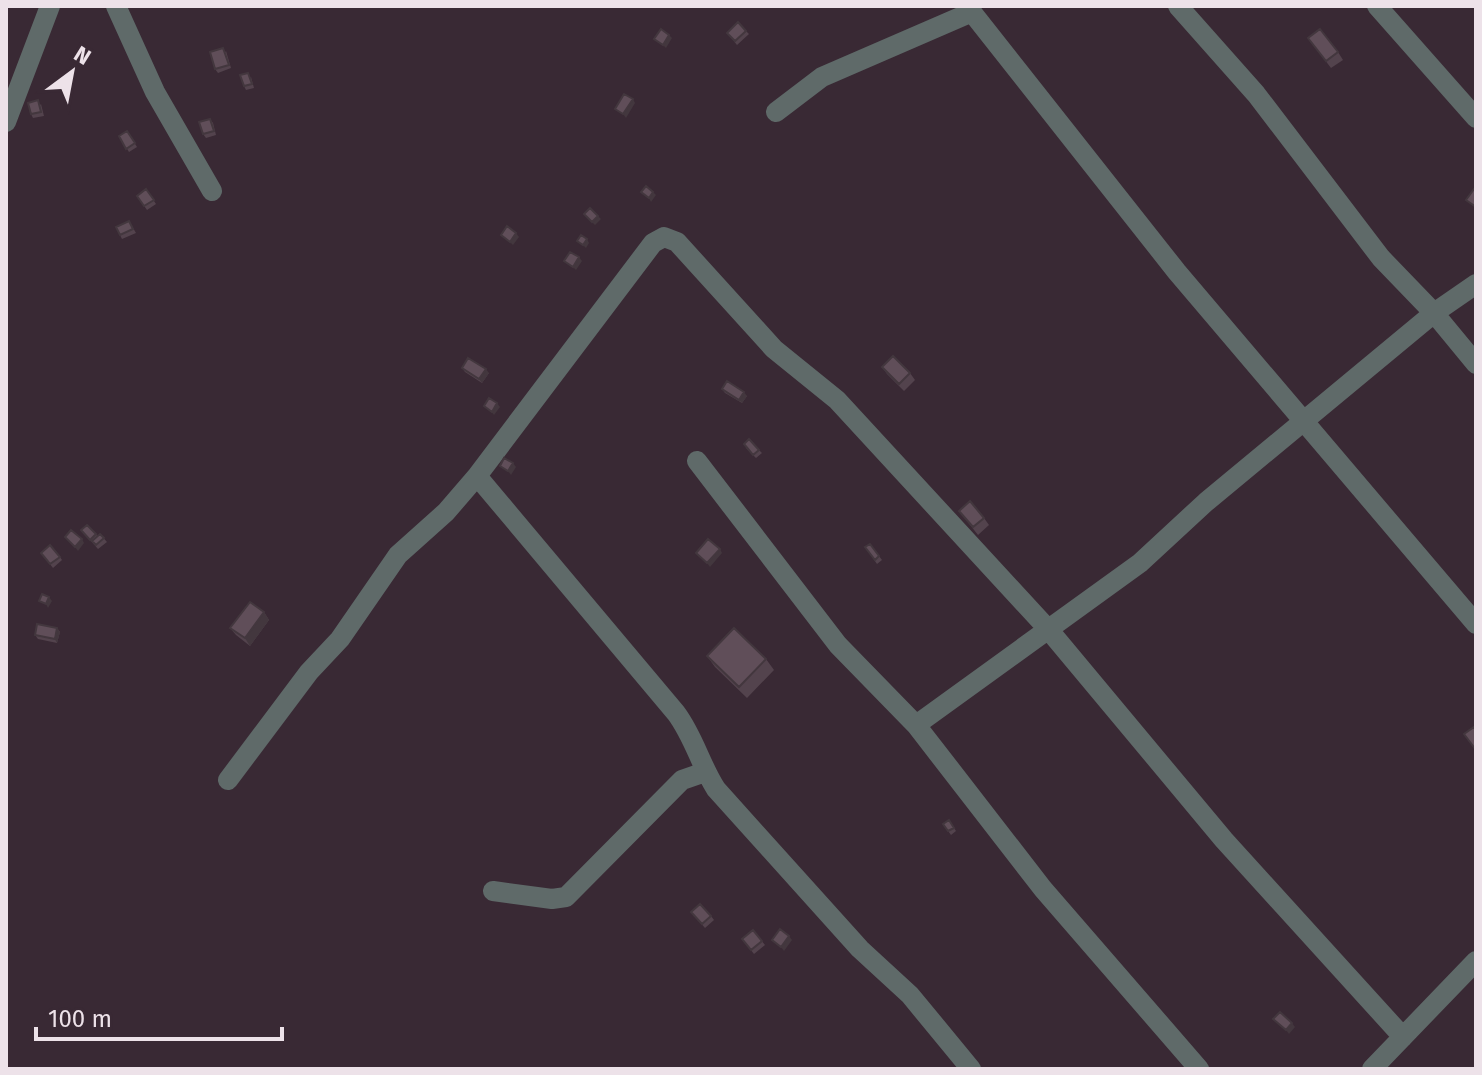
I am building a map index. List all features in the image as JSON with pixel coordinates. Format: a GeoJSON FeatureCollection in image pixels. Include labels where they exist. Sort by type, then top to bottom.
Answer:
{"type":"FeatureCollection","features":[{"type":"Feature","properties":{"kind":"street"},"geometry":{"type":"LineString","coordinates":[[6,122],[50,6]]}},
{"type":"Feature","properties":{"kind":"street"},"geometry":{"type":"LineString","coordinates":[[116,6],[155,92],[212,191]]}},
{"type":"Feature","properties":{"kind":"street"},"geometry":{"type":"LineString","coordinates":[[1178,6],[1256,94],[1381,258],[1434,313],[1476,364]]}},
{"type":"Feature","properties":{"kind":"street"},"geometry":{"type":"LineString","coordinates":[[1377,6],[1476,118]]}},
{"type":"Feature","properties":{"kind":"street"},"geometry":{"type":"LineString","coordinates":[[776,112],[822,77],[970,9],[1177,272],[1476,624]]}},
{"type":"Feature","properties":{"kind":"street"},"geometry":{"type":"LineString","coordinates":[[228,780],[309,672],[340,639],[398,555],[446,512],[477,476],[653,243],[664,237],[677,242],[774,349],[837,400],[1048,629],[1224,840],[1403,1037]]}},
{"type":"Feature","properties":{"kind":"street"},"geometry":{"type":"LineString","coordinates":[[916,725],[1140,563],[1206,502],[1307,422],[1434,313],[1476,284]]}},
{"type":"Feature","properties":{"kind":"street"},"geometry":{"type":"LineString","coordinates":[[697,461],[838,645],[916,725],[1043,889],[1199,1069]]}},
{"type":"Feature","properties":{"kind":"street"},"geometry":{"type":"LineString","coordinates":[[477,476],[676,713],[693,736],[705,772],[742,818],[860,949],[910,995],[971,1069]]}},
{"type":"Feature","properties":{"kind":"street"},"geometry":{"type":"LineString","coordinates":[[493,891],[552,899],[566,897],[682,780],[705,772]]}},
{"type":"Feature","properties":{"kind":"street"},"geometry":{"type":"LineString","coordinates":[[1372,1069],[1476,961]]}},
{"type":"Feature","properties":{"kind":"building"},"geometry":{"type":"Polygon","coordinates":[[[738,22],[746,31],[735,41],[727,33],[738,22]]]}},
{"type":"Feature","properties":{"kind":"building"},"geometry":{"type":"Polygon","coordinates":[[[661,29],[669,35],[663,45],[654,39],[661,29]]]}},
{"type":"Feature","properties":{"kind":"building"},"geometry":{"type":"Polygon","coordinates":[[[1320,29],[1338,52],[1326,61],[1308,38],[1320,29]]]}},
{"type":"Feature","properties":{"kind":"building"},"geometry":{"type":"Polygon","coordinates":[[[223,48],[229,65],[215,69],[210,52],[223,48]]]}},
{"type":"Feature","properties":{"kind":"building"},"geometry":{"type":"Polygon","coordinates":[[[248,73],[252,84],[244,86],[240,75],[248,73]]]}},
{"type":"Feature","properties":{"kind":"building"},"geometry":{"type":"Polygon","coordinates":[[[624,94],[633,99],[623,114],[615,109],[624,94]]]}},
{"type":"Feature","properties":{"kind":"building"},"geometry":{"type":"Polygon","coordinates":[[[38,100],[41,112],[31,114],[28,103],[38,100]]]}},
{"type":"Feature","properties":{"kind":"building"},"geometry":{"type":"Polygon","coordinates":[[[210,119],[214,131],[203,134],[199,122],[210,119]]]}},
{"type":"Feature","properties":{"kind":"building"},"geometry":{"type":"Polygon","coordinates":[[[127,131],[135,143],[126,149],[119,136],[127,131]]]}},
{"type":"Feature","properties":{"kind":"building"},"geometry":{"type":"Polygon","coordinates":[[[646,186],[653,192],[649,198],[641,192],[646,186]]]}},
{"type":"Feature","properties":{"kind":"building"},"geometry":{"type":"Polygon","coordinates":[[[146,189],[154,200],[144,206],[137,196],[146,189]]]}},
{"type":"Feature","properties":{"kind":"building"},"geometry":{"type":"Polygon","coordinates":[[[1476,190],[1476,207],[1466,200],[1476,190]]]}},
{"type":"Feature","properties":{"kind":"building"},"geometry":{"type":"Polygon","coordinates":[[[590,208],[598,216],[592,222],[584,214],[590,208]]]}},
{"type":"Feature","properties":{"kind":"building"},"geometry":{"type":"Polygon","coordinates":[[[129,221],[133,229],[120,235],[116,227],[129,221]]]}},
{"type":"Feature","properties":{"kind":"building"},"geometry":{"type":"Polygon","coordinates":[[[507,226],[516,233],[510,242],[501,235],[507,226]]]}},
{"type":"Feature","properties":{"kind":"building"},"geometry":{"type":"Polygon","coordinates":[[[581,235],[587,239],[583,245],[577,241],[581,235]]]}},
{"type":"Feature","properties":{"kind":"building"},"geometry":{"type":"Polygon","coordinates":[[[570,252],[579,257],[573,267],[564,261],[570,252]]]}},
{"type":"Feature","properties":{"kind":"building"},"geometry":{"type":"Polygon","coordinates":[[[893,356],[910,373],[899,384],[882,367],[893,356]]]}},
{"type":"Feature","properties":{"kind":"building"},"geometry":{"type":"Polygon","coordinates":[[[468,358],[486,369],[479,379],[462,368],[468,358]]]}},
{"type":"Feature","properties":{"kind":"building"},"geometry":{"type":"Polygon","coordinates":[[[727,381],[744,392],[739,400],[722,389],[727,381]]]}},
{"type":"Feature","properties":{"kind":"building"},"geometry":{"type":"Polygon","coordinates":[[[489,398],[497,403],[492,412],[484,406],[489,398]]]}},
{"type":"Feature","properties":{"kind":"building"},"geometry":{"type":"Polygon","coordinates":[[[749,439],[759,450],[753,455],[744,444],[749,439]]]}},
{"type":"Feature","properties":{"kind":"building"},"geometry":{"type":"Polygon","coordinates":[[[504,458],[513,463],[508,471],[500,466],[504,458]]]}},
{"type":"Feature","properties":{"kind":"building"},"geometry":{"type":"Polygon","coordinates":[[[970,501],[984,518],[973,527],[959,511],[970,501]]]}},
{"type":"Feature","properties":{"kind":"building"},"geometry":{"type":"Polygon","coordinates":[[[87,525],[96,534],[90,540],[81,530],[87,525]]]}},
{"type":"Feature","properties":{"kind":"building"},"geometry":{"type":"Polygon","coordinates":[[[71,530],[82,539],[75,547],[65,537],[71,530]]]}},
{"type":"Feature","properties":{"kind":"building"},"geometry":{"type":"Polygon","coordinates":[[[100,534],[104,538],[96,545],[92,541],[100,534]]]}},
{"type":"Feature","properties":{"kind":"building"},"geometry":{"type":"Polygon","coordinates":[[[708,539],[720,549],[707,563],[696,553],[708,539]]]}},
{"type":"Feature","properties":{"kind":"building"},"geometry":{"type":"Polygon","coordinates":[[[870,544],[879,556],[875,560],[865,547],[870,544]]]}},
{"type":"Feature","properties":{"kind":"building"},"geometry":{"type":"Polygon","coordinates":[[[50,545],[60,557],[50,564],[41,553],[50,545]]]}},
{"type":"Feature","properties":{"kind":"building"},"geometry":{"type":"Polygon","coordinates":[[[42,594],[49,597],[46,604],[39,601],[42,594]]]}},
{"type":"Feature","properties":{"kind":"building"},"geometry":{"type":"Polygon","coordinates":[[[250,602],[264,612],[245,638],[230,628],[250,602]]]}},
{"type":"Feature","properties":{"kind":"building"},"geometry":{"type":"Polygon","coordinates":[[[37,624],[57,628],[55,639],[35,635],[37,624]]]}},
{"type":"Feature","properties":{"kind":"building"},"geometry":{"type":"Polygon","coordinates":[[[734,628],[766,659],[739,687],[707,656],[734,628]]]}},
{"type":"Feature","properties":{"kind":"building"},"geometry":{"type":"Polygon","coordinates":[[[1474,727],[1476,730],[1476,750],[1464,734],[1474,727]]]}},
{"type":"Feature","properties":{"kind":"building"},"geometry":{"type":"Polygon","coordinates":[[[949,820],[954,828],[948,831],[943,824],[949,820]]]}},
{"type":"Feature","properties":{"kind":"building"},"geometry":{"type":"Polygon","coordinates":[[[700,904],[711,916],[702,924],[691,912],[700,904]]]}},
{"type":"Feature","properties":{"kind":"building"},"geometry":{"type":"Polygon","coordinates":[[[780,929],[789,936],[781,947],[772,940],[780,929]]]}},
{"type":"Feature","properties":{"kind":"building"},"geometry":{"type":"Polygon","coordinates":[[[753,930],[762,941],[751,950],[742,939],[753,930]]]}},
{"type":"Feature","properties":{"kind":"building"},"geometry":{"type":"Polygon","coordinates":[[[1280,1012],[1292,1023],[1286,1030],[1273,1019],[1280,1012]]]}}]}
